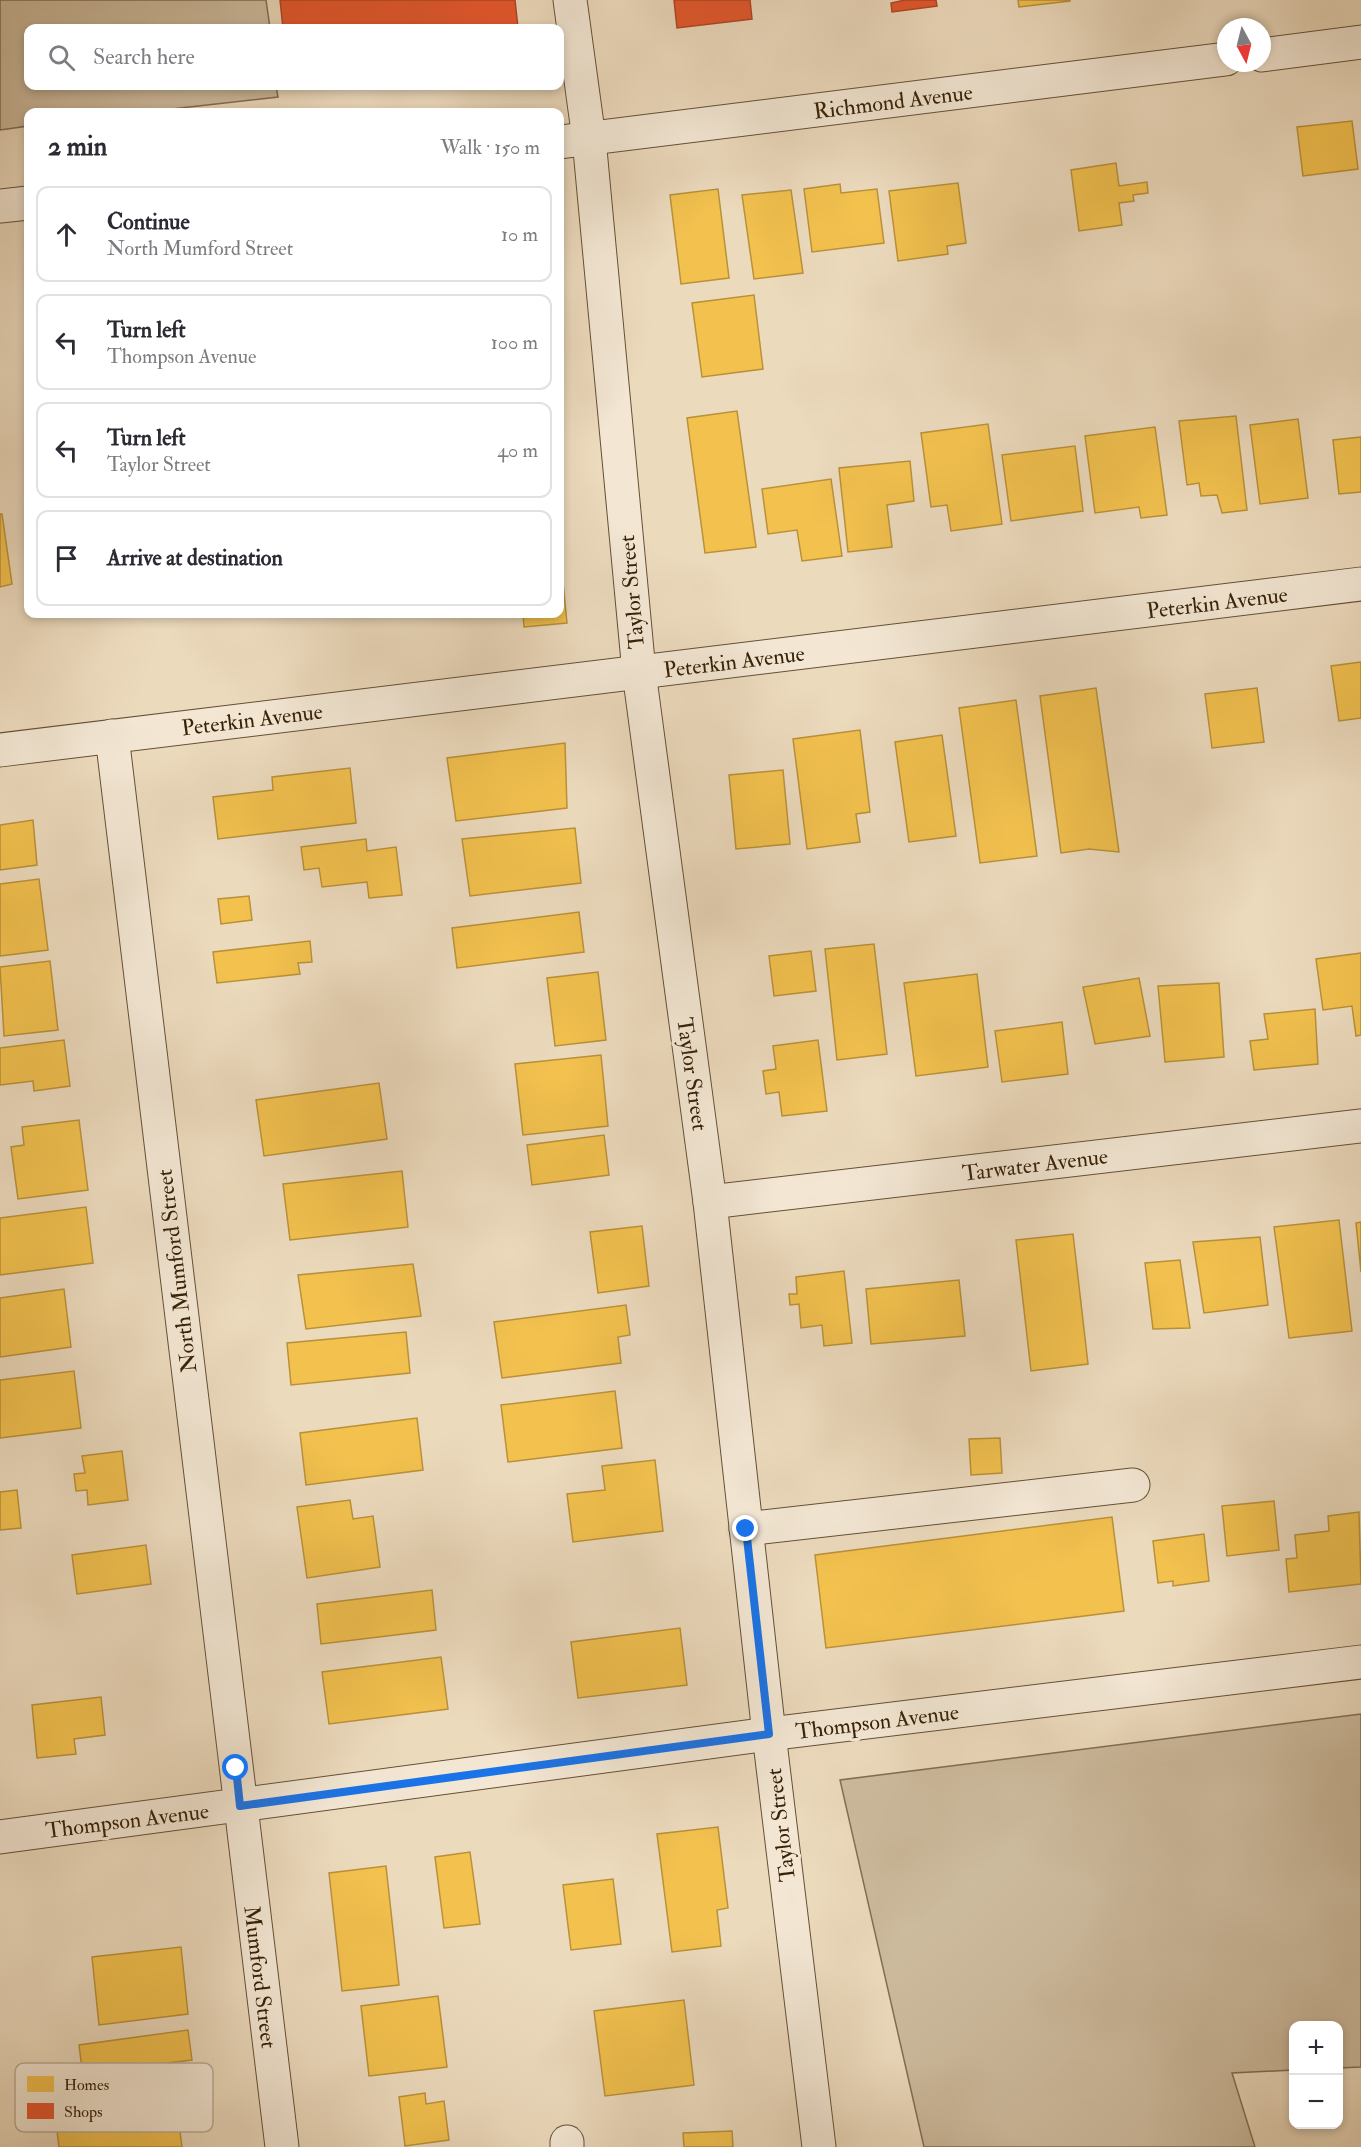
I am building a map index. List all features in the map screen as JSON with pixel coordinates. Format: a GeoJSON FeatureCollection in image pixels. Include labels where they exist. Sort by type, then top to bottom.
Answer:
{"type":"FeatureCollection","features":[{"type":"Feature","properties":{"kind":"street","name":"Taylor Street"},"geometry":{"type":"LineString","coordinates":[[570,0],[574,140],[639,672],[710,1202],[769,1734],[819,2147]]}},
{"type":"Feature","properties":{"kind":"street"},"geometry":{"type":"LineString","coordinates":[[1271,54],[1361,42]]}},
{"type":"Feature","properties":{"kind":"street","name":"Richmond Avenue"},"geometry":{"type":"LineString","coordinates":[[574,140],[1217,60]]}},
{"type":"Feature","properties":{"kind":"street"},"geometry":{"type":"LineString","coordinates":[[0,206],[24,203]]}},
{"type":"Feature","properties":{"kind":"street","name":"Peterkin Avenue"},"geometry":{"type":"LineString","coordinates":[[0,750],[1361,584]]}},
{"type":"Feature","properties":{"kind":"street","name":"North Mumford Street"},"geometry":{"type":"LineString","coordinates":[[112,736],[240,1806]]}},
{"type":"Feature","properties":{"kind":"street","name":"Tarwater Avenue"},"geometry":{"type":"LineString","coordinates":[[710,1202],[1361,1126]]}},
{"type":"Feature","properties":{"kind":"street"},"geometry":{"type":"LineString","coordinates":[[746,1529],[1133,1485]]}},
{"type":"Feature","properties":{"kind":"street","name":"Thompson Avenue"},"geometry":{"type":"LineString","coordinates":[[0,1837],[769,1734],[1361,1662]]}},
{"type":"Feature","properties":{"kind":"street","name":"Mumford Street"},"geometry":{"type":"LineString","coordinates":[[240,1806],[282,2147]]}},
{"type":"Feature","properties":{"kind":"shaded area"},"geometry":{"type":"Polygon","coordinates":[[[0,0],[266,0],[269,24],[24,24],[24,90],[277,90],[278,97],[180,108],[24,108],[24,127],[0,130],[0,0]]]}},
{"type":"Feature","properties":{"kind":"shaded area"},"geometry":{"type":"Polygon","coordinates":[[[1361,1714],[1361,2067],[1343,2068],[1343,2021],[1289,2021],[1289,2070],[1232,2073],[1255,2147],[924,2147],[840,1780],[1361,1714]]]}},
{"type":"Feature","properties":{"kind":"building: Homes"},"geometry":{"type":"Polygon","coordinates":[[[1018,0],[1070,0],[1070,1],[1019,7],[1018,0]]]}},
{"type":"Feature","properties":{"kind":"building: Homes"},"geometry":{"type":"Polygon","coordinates":[[[1352,121],[1358,169],[1303,176],[1297,127],[1352,121]]]}},
{"type":"Feature","properties":{"kind":"building: Homes"},"geometry":{"type":"Polygon","coordinates":[[[1116,163],[1119,186],[1147,182],[1148,193],[1133,195],[1134,201],[1119,203],[1122,225],[1079,231],[1071,170],[1116,163]]]}},
{"type":"Feature","properties":{"kind":"building: Homes"},"geometry":{"type":"Polygon","coordinates":[[[958,183],[966,243],[947,246],[948,254],[898,261],[889,191],[958,183]]]}},
{"type":"Feature","properties":{"kind":"building: Homes"},"geometry":{"type":"Polygon","coordinates":[[[840,184],[841,193],[877,189],[884,243],[812,252],[804,189],[840,184]]]}},
{"type":"Feature","properties":{"kind":"building: Homes"},"geometry":{"type":"Polygon","coordinates":[[[718,189],[729,278],[681,284],[670,195],[718,189]]]}},
{"type":"Feature","properties":{"kind":"building: Homes"},"geometry":{"type":"Polygon","coordinates":[[[791,190],[803,273],[754,279],[742,195],[791,190]]]}},
{"type":"Feature","properties":{"kind":"building: Homes"},"geometry":{"type":"Polygon","coordinates":[[[754,295],[763,369],[702,377],[692,303],[754,295]]]}},
{"type":"Feature","properties":{"kind":"building: Homes"},"geometry":{"type":"Polygon","coordinates":[[[737,411],[756,547],[705,553],[687,418],[737,411]]]}},
{"type":"Feature","properties":{"kind":"building: Homes"},"geometry":{"type":"Polygon","coordinates":[[[1236,416],[1247,510],[1222,513],[1217,495],[1201,496],[1199,483],[1187,485],[1179,421],[1236,416]]]}},
{"type":"Feature","properties":{"kind":"building: Homes"},"geometry":{"type":"Polygon","coordinates":[[[1298,419],[1308,498],[1260,504],[1250,425],[1298,419]]]}},
{"type":"Feature","properties":{"kind":"building: Homes"},"geometry":{"type":"Polygon","coordinates":[[[988,424],[1002,524],[951,531],[947,505],[931,507],[921,433],[988,424]]]}},
{"type":"Feature","properties":{"kind":"building: Homes"},"geometry":{"type":"Polygon","coordinates":[[[1155,427],[1167,515],[1141,518],[1139,507],[1095,513],[1085,436],[1155,427]]]}},
{"type":"Feature","properties":{"kind":"building: Homes"},"geometry":{"type":"Polygon","coordinates":[[[1361,437],[1361,492],[1339,494],[1333,440],[1361,437]]]}},
{"type":"Feature","properties":{"kind":"building: Homes"},"geometry":{"type":"Polygon","coordinates":[[[1075,446],[1083,511],[1011,521],[1002,455],[1075,446]]]}},
{"type":"Feature","properties":{"kind":"building: Homes"},"geometry":{"type":"Polygon","coordinates":[[[910,461],[914,501],[887,505],[892,547],[848,552],[839,468],[910,461]]]}},
{"type":"Feature","properties":{"kind":"building: Homes"},"geometry":{"type":"Polygon","coordinates":[[[831,479],[842,556],[802,561],[797,530],[768,534],[762,489],[831,479]]]}},
{"type":"Feature","properties":{"kind":"building: Homes"},"geometry":{"type":"Polygon","coordinates":[[[0,514],[2,514],[12,584],[0,587],[0,514]]]}},
{"type":"Feature","properties":{"kind":"building: Homes"},"geometry":{"type":"Polygon","coordinates":[[[564,593],[567,623],[524,627],[523,618],[564,618],[564,593]]]}},
{"type":"Feature","properties":{"kind":"building: Homes"},"geometry":{"type":"Polygon","coordinates":[[[1361,662],[1361,718],[1339,721],[1331,666],[1361,662]]]}},
{"type":"Feature","properties":{"kind":"building: Homes"},"geometry":{"type":"Polygon","coordinates":[[[1096,688],[1119,852],[1089,849],[1061,853],[1040,696],[1096,688]]]}},
{"type":"Feature","properties":{"kind":"building: Homes"},"geometry":{"type":"Polygon","coordinates":[[[1257,688],[1264,742],[1212,748],[1205,694],[1257,688]]]}},
{"type":"Feature","properties":{"kind":"building: Homes"},"geometry":{"type":"Polygon","coordinates":[[[1016,700],[1037,856],[980,863],[959,708],[1016,700]]]}},
{"type":"Feature","properties":{"kind":"building: Homes"},"geometry":{"type":"Polygon","coordinates":[[[860,730],[870,812],[856,814],[860,842],[807,849],[793,739],[860,730]]]}},
{"type":"Feature","properties":{"kind":"building: Homes"},"geometry":{"type":"Polygon","coordinates":[[[942,735],[956,836],[909,842],[895,742],[942,735]]]}},
{"type":"Feature","properties":{"kind":"building: Homes"},"geometry":{"type":"Polygon","coordinates":[[[565,743],[567,808],[456,821],[447,758],[565,743]]]}},
{"type":"Feature","properties":{"kind":"building: Homes"},"geometry":{"type":"Polygon","coordinates":[[[350,768],[356,823],[218,839],[213,797],[273,790],[272,777],[350,768]]]}},
{"type":"Feature","properties":{"kind":"building: Homes"},"geometry":{"type":"Polygon","coordinates":[[[783,770],[790,844],[736,849],[729,775],[783,770]]]}},
{"type":"Feature","properties":{"kind":"building: Homes"},"geometry":{"type":"Polygon","coordinates":[[[33,820],[37,865],[0,870],[0,825],[33,820]]]}},
{"type":"Feature","properties":{"kind":"building: Homes"},"geometry":{"type":"Polygon","coordinates":[[[575,828],[581,883],[470,896],[462,839],[575,828]]]}},
{"type":"Feature","properties":{"kind":"building: Homes"},"geometry":{"type":"Polygon","coordinates":[[[366,839],[367,851],[396,847],[402,895],[369,898],[367,882],[322,887],[319,868],[304,870],[301,847],[366,839]]]}},
{"type":"Feature","properties":{"kind":"building: Homes"},"geometry":{"type":"Polygon","coordinates":[[[39,879],[48,950],[0,956],[0,884],[39,879]]]}},
{"type":"Feature","properties":{"kind":"building: Homes"},"geometry":{"type":"Polygon","coordinates":[[[249,896],[252,920],[221,924],[218,899],[249,896]]]}},
{"type":"Feature","properties":{"kind":"building: Homes"},"geometry":{"type":"Polygon","coordinates":[[[579,912],[584,952],[457,968],[452,928],[579,912]]]}},
{"type":"Feature","properties":{"kind":"building: Homes"},"geometry":{"type":"Polygon","coordinates":[[[310,941],[312,962],[298,963],[300,974],[217,983],[213,952],[310,941]]]}},
{"type":"Feature","properties":{"kind":"building: Homes"},"geometry":{"type":"Polygon","coordinates":[[[874,944],[887,1054],[837,1060],[825,949],[874,944]]]}},
{"type":"Feature","properties":{"kind":"building: Homes"},"geometry":{"type":"Polygon","coordinates":[[[811,951],[816,991],[774,996],[769,956],[811,951]]]}},
{"type":"Feature","properties":{"kind":"building: Homes"},"geometry":{"type":"Polygon","coordinates":[[[1361,953],[1361,1035],[1356,1036],[1352,1006],[1323,1010],[1316,959],[1361,953]]]}},
{"type":"Feature","properties":{"kind":"building: Homes"},"geometry":{"type":"Polygon","coordinates":[[[50,961],[58,1030],[4,1036],[0,967],[50,961]]]}},
{"type":"Feature","properties":{"kind":"building: Homes"},"geometry":{"type":"Polygon","coordinates":[[[598,972],[606,1040],[555,1046],[547,978],[598,972]]]}},
{"type":"Feature","properties":{"kind":"building: Homes"},"geometry":{"type":"Polygon","coordinates":[[[977,974],[988,1067],[916,1076],[904,983],[977,974]]]}},
{"type":"Feature","properties":{"kind":"building: Homes"},"geometry":{"type":"Polygon","coordinates":[[[1139,978],[1150,1036],[1095,1044],[1083,987],[1139,978]]]}},
{"type":"Feature","properties":{"kind":"building: Homes"},"geometry":{"type":"Polygon","coordinates":[[[1219,983],[1224,1057],[1165,1062],[1158,986],[1219,983]]]}},
{"type":"Feature","properties":{"kind":"building: Homes"},"geometry":{"type":"Polygon","coordinates":[[[1315,1009],[1318,1064],[1254,1070],[1250,1041],[1268,1039],[1264,1014],[1315,1009]]]}},
{"type":"Feature","properties":{"kind":"building: Homes"},"geometry":{"type":"Polygon","coordinates":[[[1062,1022],[1068,1074],[1002,1082],[995,1031],[1062,1022]]]}},
{"type":"Feature","properties":{"kind":"building: Homes"},"geometry":{"type":"Polygon","coordinates":[[[64,1040],[70,1086],[34,1091],[33,1081],[0,1085],[0,1048],[64,1040]]]}},
{"type":"Feature","properties":{"kind":"building: Homes"},"geometry":{"type":"Polygon","coordinates":[[[818,1040],[827,1111],[782,1116],[779,1092],[766,1094],[763,1071],[776,1069],[773,1046],[818,1040]]]}},
{"type":"Feature","properties":{"kind":"building: Homes"},"geometry":{"type":"Polygon","coordinates":[[[601,1055],[608,1126],[523,1135],[515,1064],[601,1055]]]}},
{"type":"Feature","properties":{"kind":"building: Homes"},"geometry":{"type":"Polygon","coordinates":[[[379,1083],[387,1139],[264,1156],[256,1100],[379,1083]]]}},
{"type":"Feature","properties":{"kind":"building: Homes"},"geometry":{"type":"Polygon","coordinates":[[[79,1120],[88,1190],[18,1199],[11,1147],[24,1145],[22,1127],[79,1120]]]}},
{"type":"Feature","properties":{"kind":"building: Homes"},"geometry":{"type":"Polygon","coordinates":[[[604,1135],[609,1175],[532,1185],[527,1145],[604,1135]]]}},
{"type":"Feature","properties":{"kind":"building: Homes"},"geometry":{"type":"Polygon","coordinates":[[[402,1171],[408,1227],[290,1240],[283,1184],[402,1171]]]}},
{"type":"Feature","properties":{"kind":"building: Homes"},"geometry":{"type":"Polygon","coordinates":[[[86,1207],[93,1263],[0,1275],[0,1218],[86,1207]]]}},
{"type":"Feature","properties":{"kind":"building: Homes"},"geometry":{"type":"Polygon","coordinates":[[[1339,1220],[1352,1331],[1289,1338],[1274,1227],[1339,1220]]]}},
{"type":"Feature","properties":{"kind":"building: Homes"},"geometry":{"type":"Polygon","coordinates":[[[1361,1222],[1361,1272],[1356,1223],[1361,1222]]]}},
{"type":"Feature","properties":{"kind":"building: Homes"},"geometry":{"type":"Polygon","coordinates":[[[642,1226],[649,1286],[598,1293],[590,1232],[642,1226]]]}},
{"type":"Feature","properties":{"kind":"building: Homes"},"geometry":{"type":"Polygon","coordinates":[[[1073,1234],[1088,1364],[1031,1371],[1016,1240],[1073,1234]]]}},
{"type":"Feature","properties":{"kind":"building: Homes"},"geometry":{"type":"Polygon","coordinates":[[[1260,1237],[1268,1305],[1204,1313],[1193,1242],[1260,1237]]]}},
{"type":"Feature","properties":{"kind":"building: Homes"},"geometry":{"type":"Polygon","coordinates":[[[1180,1260],[1190,1328],[1153,1329],[1145,1263],[1180,1260]]]}},
{"type":"Feature","properties":{"kind":"building: Homes"},"geometry":{"type":"Polygon","coordinates":[[[413,1264],[421,1316],[306,1329],[298,1275],[413,1264]]]}},
{"type":"Feature","properties":{"kind":"building: Homes"},"geometry":{"type":"Polygon","coordinates":[[[844,1271],[852,1343],[824,1346],[822,1325],[801,1328],[799,1304],[790,1305],[789,1294],[797,1294],[796,1277],[844,1271]]]}},
{"type":"Feature","properties":{"kind":"building: Homes"},"geometry":{"type":"Polygon","coordinates":[[[959,1280],[965,1336],[871,1344],[866,1289],[959,1280]]]}},
{"type":"Feature","properties":{"kind":"building: Homes"},"geometry":{"type":"Polygon","coordinates":[[[64,1289],[71,1347],[0,1357],[0,1298],[64,1289]]]}},
{"type":"Feature","properties":{"kind":"building: Homes"},"geometry":{"type":"Polygon","coordinates":[[[626,1305],[630,1335],[618,1337],[621,1363],[502,1378],[494,1322],[626,1305]]]}},
{"type":"Feature","properties":{"kind":"building: Homes"},"geometry":{"type":"Polygon","coordinates":[[[406,1332],[410,1373],[291,1385],[287,1343],[406,1332]]]}},
{"type":"Feature","properties":{"kind":"building: Homes"},"geometry":{"type":"Polygon","coordinates":[[[74,1371],[81,1428],[0,1438],[0,1380],[74,1371]]]}},
{"type":"Feature","properties":{"kind":"building: Homes"},"geometry":{"type":"Polygon","coordinates":[[[615,1391],[622,1448],[508,1462],[501,1405],[615,1391]]]}},
{"type":"Feature","properties":{"kind":"building: Homes"},"geometry":{"type":"Polygon","coordinates":[[[417,1418],[423,1470],[306,1485],[300,1433],[417,1418]]]}},
{"type":"Feature","properties":{"kind":"building: Homes"},"geometry":{"type":"Polygon","coordinates":[[[1000,1438],[1002,1473],[971,1475],[969,1439],[1000,1438]]]}},
{"type":"Feature","properties":{"kind":"building: Homes"},"geometry":{"type":"Polygon","coordinates":[[[122,1451],[128,1500],[88,1505],[87,1490],[76,1491],[74,1474],[85,1473],[82,1456],[122,1451]]]}},
{"type":"Feature","properties":{"kind":"building: Homes"},"geometry":{"type":"Polygon","coordinates":[[[655,1460],[663,1531],[573,1542],[567,1494],[605,1490],[602,1466],[655,1460]]]}},
{"type":"Feature","properties":{"kind":"building: Homes"},"geometry":{"type":"Polygon","coordinates":[[[17,1490],[21,1528],[0,1530],[0,1492],[17,1490]]]}},
{"type":"Feature","properties":{"kind":"building: Homes"},"geometry":{"type":"Polygon","coordinates":[[[350,1500],[353,1519],[373,1516],[380,1567],[307,1578],[297,1507],[350,1500]]]}},
{"type":"Feature","properties":{"kind":"building: Homes"},"geometry":{"type":"Polygon","coordinates":[[[1274,1501],[1279,1550],[1227,1556],[1222,1506],[1274,1501]]]}},
{"type":"Feature","properties":{"kind":"building: Homes"},"geometry":{"type":"Polygon","coordinates":[[[1359,1512],[1361,1584],[1289,1592],[1286,1559],[1297,1558],[1295,1535],[1329,1531],[1328,1516],[1359,1512]]]}},
{"type":"Feature","properties":{"kind":"building: Homes"},"geometry":{"type":"Polygon","coordinates":[[[1112,1517],[1124,1611],[826,1648],[815,1555],[1112,1517]]]}},
{"type":"Feature","properties":{"kind":"building: Homes"},"geometry":{"type":"Polygon","coordinates":[[[1204,1534],[1209,1581],[1173,1586],[1173,1581],[1158,1583],[1153,1541],[1204,1534]]]}},
{"type":"Feature","properties":{"kind":"building: Homes"},"geometry":{"type":"Polygon","coordinates":[[[146,1545],[151,1584],[77,1594],[72,1555],[146,1545]]]}},
{"type":"Feature","properties":{"kind":"building: Homes"},"geometry":{"type":"Polygon","coordinates":[[[432,1590],[436,1630],[321,1644],[317,1604],[432,1590]]]}},
{"type":"Feature","properties":{"kind":"building: Homes"},"geometry":{"type":"Polygon","coordinates":[[[680,1628],[687,1685],[578,1698],[571,1642],[680,1628]]]}},
{"type":"Feature","properties":{"kind":"building: Homes"},"geometry":{"type":"Polygon","coordinates":[[[441,1657],[448,1709],[329,1724],[322,1672],[441,1657]]]}},
{"type":"Feature","properties":{"kind":"building: Homes"},"geometry":{"type":"Polygon","coordinates":[[[101,1697],[105,1735],[74,1739],[76,1754],[37,1758],[32,1705],[101,1697]]]}},
{"type":"Feature","properties":{"kind":"building: Homes"},"geometry":{"type":"Polygon","coordinates":[[[718,1827],[728,1908],[717,1910],[721,1946],[672,1952],[657,1834],[718,1827]]]}},
{"type":"Feature","properties":{"kind":"building: Homes"},"geometry":{"type":"Polygon","coordinates":[[[470,1852],[480,1924],[444,1928],[435,1857],[470,1852]]]}},
{"type":"Feature","properties":{"kind":"building: Homes"},"geometry":{"type":"Polygon","coordinates":[[[386,1866],[399,1985],[342,1991],[329,1873],[386,1866]]]}},
{"type":"Feature","properties":{"kind":"building: Homes"},"geometry":{"type":"Polygon","coordinates":[[[613,1879],[621,1944],[571,1950],[563,1885],[613,1879]]]}},
{"type":"Feature","properties":{"kind":"building: Homes"},"geometry":{"type":"Polygon","coordinates":[[[181,1947],[188,2014],[99,2025],[92,1957],[181,1947]]]}},
{"type":"Feature","properties":{"kind":"building: Homes"},"geometry":{"type":"Polygon","coordinates":[[[438,1996],[447,2067],[369,2076],[361,2006],[438,1996]]]}},
{"type":"Feature","properties":{"kind":"building: Homes"},"geometry":{"type":"Polygon","coordinates":[[[684,2000],[694,2085],[605,2096],[594,2011],[684,2000]]]}},
{"type":"Feature","properties":{"kind":"building: Homes"},"geometry":{"type":"Polygon","coordinates":[[[188,2030],[192,2060],[167,2063],[81,2063],[79,2045],[188,2030]]]}},
{"type":"Feature","properties":{"kind":"building: Homes"},"geometry":{"type":"Polygon","coordinates":[[[425,2093],[426,2104],[444,2101],[449,2140],[405,2146],[399,2097],[425,2093]]]}},
{"type":"Feature","properties":{"kind":"building: Homes"},"geometry":{"type":"Polygon","coordinates":[[[732,2131],[733,2147],[684,2147],[683,2133],[732,2131]]]}},
{"type":"Feature","properties":{"kind":"building: Homes"},"geometry":{"type":"Polygon","coordinates":[[[57,2132],[180,2132],[182,2147],[59,2147],[57,2132]]]}},
{"type":"Feature","properties":{"kind":"building: Shops"},"geometry":{"type":"Polygon","coordinates":[[[280,0],[515,0],[518,24],[283,24],[280,0]]]}},
{"type":"Feature","properties":{"kind":"building: Shops"},"geometry":{"type":"Polygon","coordinates":[[[674,0],[750,0],[752,19],[677,28],[674,0]]]}},
{"type":"Feature","properties":{"kind":"building: Shops"},"geometry":{"type":"Polygon","coordinates":[[[905,0],[936,0],[937,6],[892,12],[891,3],[905,0]]]}},
{"type":"Feature","properties":{"kind":"route"},"geometry":{"type":"LineString","coordinates":[[236,1768],[240,1806],[769,1734],[746,1529]]}}]}
